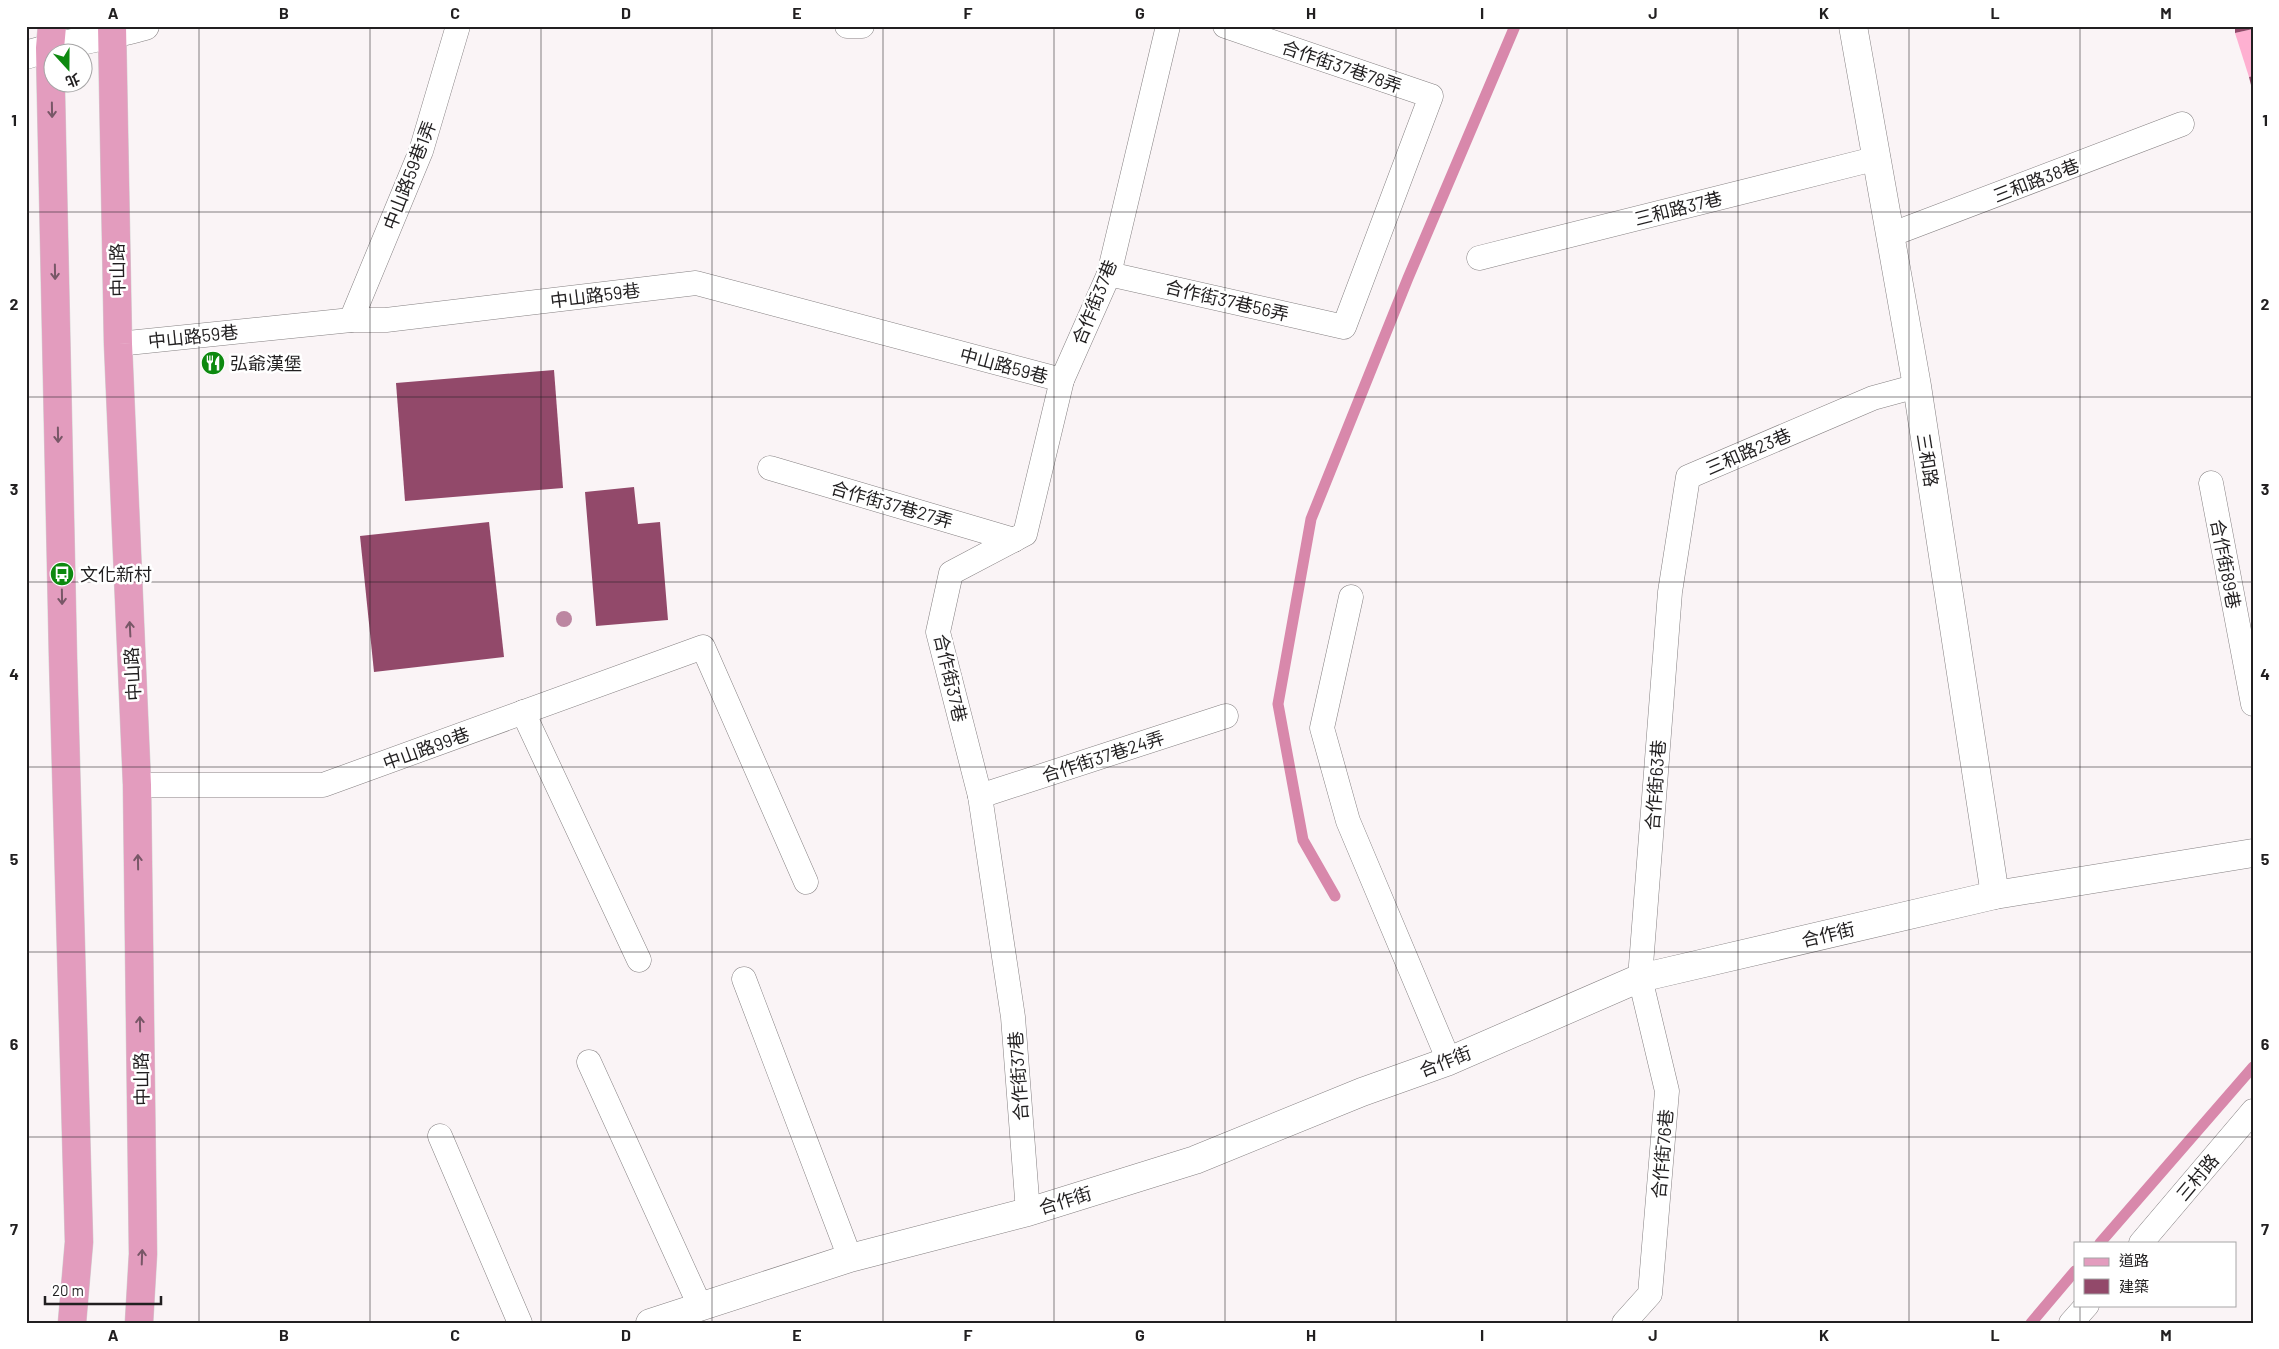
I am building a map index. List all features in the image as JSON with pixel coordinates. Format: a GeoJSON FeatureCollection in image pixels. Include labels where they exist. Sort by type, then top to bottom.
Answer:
{"type":"FeatureCollection","features":[{"type":"Feature","properties":{"kind":"main road","name":"中山路"},"geometry":{"type":"LineString","coordinates":[[112,31],[118,344],[137,785],[143,1254],[139,1323]]}},
{"type":"Feature","properties":{"kind":"main road"},"geometry":{"type":"LineString","coordinates":[[39,45],[62,638],[78,1242],[72,1323]]}},
{"type":"Feature","properties":{"kind":"street"},"geometry":{"type":"LineString","coordinates":[[39,45],[145,26]]}},
{"type":"Feature","properties":{"kind":"street","name":"三和路"},"geometry":{"type":"LineString","coordinates":[[1853,26],[1878,158],[1917,386],[1995,895]]}},
{"type":"Feature","properties":{"kind":"street","name":"合作街"},"geometry":{"type":"LineString","coordinates":[[650,1323],[850,1258],[1028,1212],[1195,1160],[1362,1092],[1449,1060],[1640,978],[1995,895],[2253,853]]}},
{"type":"Feature","properties":{"kind":"lane","name":"中山路59巷1弄"},"geometry":{"type":"LineString","coordinates":[[351,320],[421,151],[458,26]]}},
{"type":"Feature","properties":{"kind":"lane"},"geometry":{"type":"LineString","coordinates":[[847,26],[862,26]]}},
{"type":"Feature","properties":{"kind":"lane","name":"合作街37巷"},"geometry":{"type":"LineString","coordinates":[[1028,1212],[1013,1017],[980,796],[938,632],[951,573],[1025,534],[1062,380],[1109,274],[1168,26]]}},
{"type":"Feature","properties":{"kind":"lane","name":"合作街37巷78弄"},"geometry":{"type":"LineString","coordinates":[[1225,26],[1431,96],[1344,327]]}},
{"type":"Feature","properties":{"kind":"lane","name":"三和路38巷"},"geometry":{"type":"LineString","coordinates":[[1890,235],[2182,124]]}},
{"type":"Feature","properties":{"kind":"lane","name":"三和路37巷"},"geometry":{"type":"LineString","coordinates":[[1479,258],[1878,158]]}},
{"type":"Feature","properties":{"kind":"lane","name":"合作街37巷56弄"},"geometry":{"type":"LineString","coordinates":[[1109,274],[1344,327]]}},
{"type":"Feature","properties":{"kind":"lane","name":"中山路59巷"},"geometry":{"type":"LineString","coordinates":[[118,344],[351,320],[386,320],[696,283],[1062,380]]}},
{"type":"Feature","properties":{"kind":"lane","name":"三和路23巷"},"geometry":{"type":"LineString","coordinates":[[1670,592],[1688,477],[1873,398],[1917,386]]}},
{"type":"Feature","properties":{"kind":"lane","name":"合作街37巷27弄"},"geometry":{"type":"LineString","coordinates":[[770,468],[1014,540]]}},
{"type":"Feature","properties":{"kind":"lane","name":"合作街89巷"},"geometry":{"type":"LineString","coordinates":[[2211,482],[2253,704]]}},
{"type":"Feature","properties":{"kind":"lane","name":"合作街63巷"},"geometry":{"type":"LineString","coordinates":[[1640,978],[1670,592]]}},
{"type":"Feature","properties":{"kind":"lane"},"geometry":{"type":"LineString","coordinates":[[1351,596],[1322,728],[1348,822],[1449,1060]]}},
{"type":"Feature","properties":{"kind":"lane","name":"中山路99巷"},"geometry":{"type":"LineString","coordinates":[[137,785],[324,786],[703,647],[806,882]]}},
{"type":"Feature","properties":{"kind":"lane"},"geometry":{"type":"LineString","coordinates":[[523,712],[639,960]]}},
{"type":"Feature","properties":{"kind":"lane","name":"合作街37巷24弄"},"geometry":{"type":"LineString","coordinates":[[980,796],[1226,716]]}},
{"type":"Feature","properties":{"kind":"lane","name":"合作街76巷"},"geometry":{"type":"LineString","coordinates":[[1624,1323],[1650,1294],[1667,1091],[1640,978]]}},
{"type":"Feature","properties":{"kind":"lane"},"geometry":{"type":"LineString","coordinates":[[744,979],[850,1258]]}},
{"type":"Feature","properties":{"kind":"lane"},"geometry":{"type":"LineString","coordinates":[[589,1062],[700,1306]]}},
{"type":"Feature","properties":{"kind":"lane","name":"三村路"},"geometry":{"type":"LineString","coordinates":[[2142,1242],[2253,1111]]}},
{"type":"Feature","properties":{"kind":"lane"},"geometry":{"type":"LineString","coordinates":[[440,1136],[520,1323]]}},
{"type":"Feature","properties":{"kind":"lane"},"geometry":{"type":"LineString","coordinates":[[2071,1323],[2086,1306]]}},
{"type":"Feature","properties":{"kind":"shaded area"},"geometry":{"type":"Polygon","coordinates":[[[2253,29],[2253,76],[2249,77],[2235,33],[2253,29]]]}},
{"type":"Feature","properties":{"kind":"building"},"geometry":{"type":"Polygon","coordinates":[[[2235,26],[2253,26],[2253,29],[2235,33],[2235,26]]]}},
{"type":"Feature","properties":{"kind":"building"},"geometry":{"type":"Polygon","coordinates":[[[2253,76],[2253,89],[2252,89],[2249,77],[2253,76]]]}},
{"type":"Feature","properties":{"kind":"building"},"geometry":{"type":"Polygon","coordinates":[[[554,370],[563,488],[405,501],[396,383],[554,370]]]}},
{"type":"Feature","properties":{"kind":"building"},"geometry":{"type":"Polygon","coordinates":[[[634,487],[638,524],[660,522],[668,620],[596,626],[585,492],[634,487]]]}},
{"type":"Feature","properties":{"kind":"building"},"geometry":{"type":"Polygon","coordinates":[[[489,522],[504,657],[374,672],[360,536],[489,522]]]}},
{"type":"Feature","properties":{"kind":"waterway"},"geometry":{"type":"LineString","coordinates":[[1335,896],[1303,840],[1278,704],[1311,519],[1408,278],[1515,26]]}},
{"type":"Feature","properties":{"kind":"waterway"},"geometry":{"type":"LineString","coordinates":[[2101,1242],[2253,1067]]}},
{"type":"Feature","properties":{"kind":"waterway"},"geometry":{"type":"LineString","coordinates":[[2031,1323],[2074,1272]]}},
{"type":"Feature","properties":{"kind":"place","name":"弘爺漢堡"},"geometry":{"type":"Point","coordinates":[213,363]}},
{"type":"Feature","properties":{"kind":"place","name":"文化新村"},"geometry":{"type":"Point","coordinates":[62,574]}}]}
